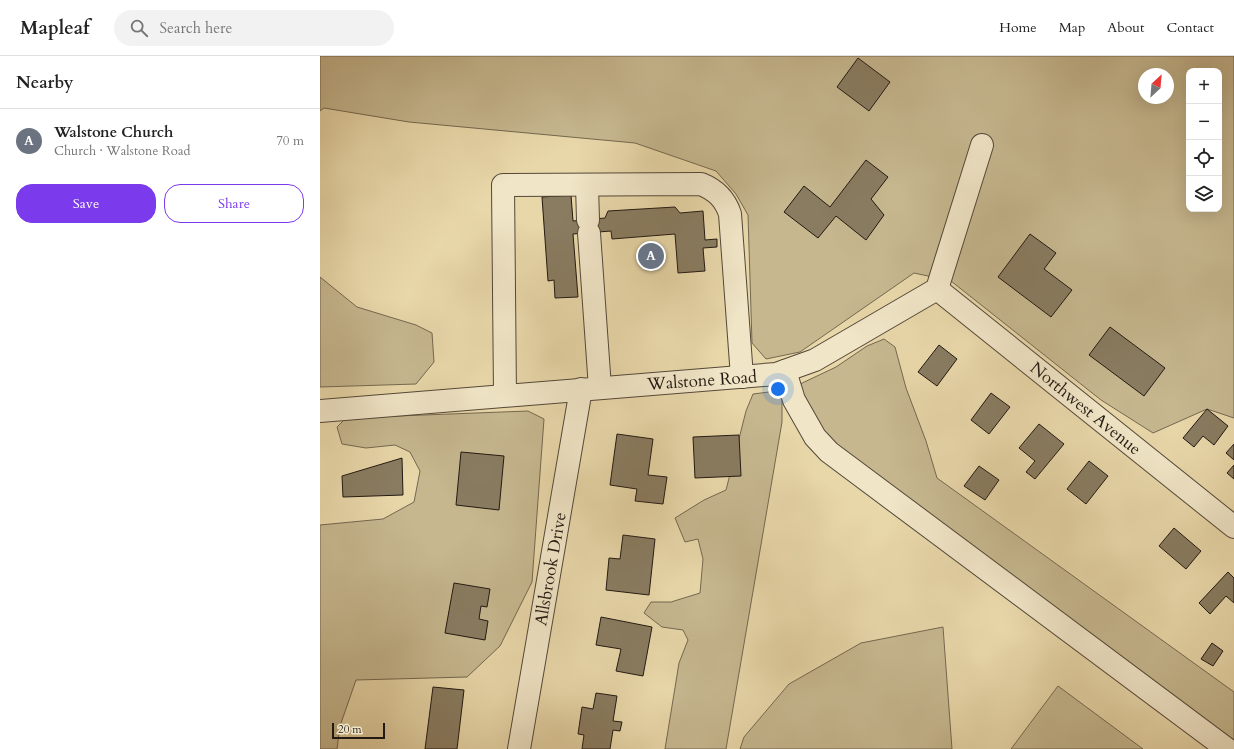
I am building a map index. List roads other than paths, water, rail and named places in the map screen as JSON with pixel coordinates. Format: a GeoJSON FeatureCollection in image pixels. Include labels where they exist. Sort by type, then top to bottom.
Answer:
{"type":"FeatureCollection","features":[{"type":"Feature","properties":{"kind":"street"},"geometry":{"type":"LineString","coordinates":[[938,289],[982,145]]}},
{"type":"Feature","properties":{"kind":"street"},"geometry":{"type":"LineString","coordinates":[[505,395],[502,185],[701,184],[709,187],[719,194],[726,203],[730,214],[742,377]]}},
{"type":"Feature","properties":{"kind":"street","name":"Allsbrook Drive"},"geometry":{"type":"LineString","coordinates":[[519,749],[590,388],[589,226],[587,185]]}},
{"type":"Feature","properties":{"kind":"street","name":"Walstone Road"},"geometry":{"type":"LineString","coordinates":[[320,411],[776,374],[815,360],[938,289]]}},
{"type":"Feature","properties":{"kind":"street","name":"Northwest Avenue"},"geometry":{"type":"LineString","coordinates":[[938,289],[1234,527]]}},
{"type":"Feature","properties":{"kind":"street"},"geometry":{"type":"LineString","coordinates":[[786,371],[794,400],[815,437],[830,452],[1227,749]]}},
{"type":"Feature","properties":{"kind":"place","name":"Walstone Church"},"geometry":{"type":"Point","coordinates":[651,256]}}]}
